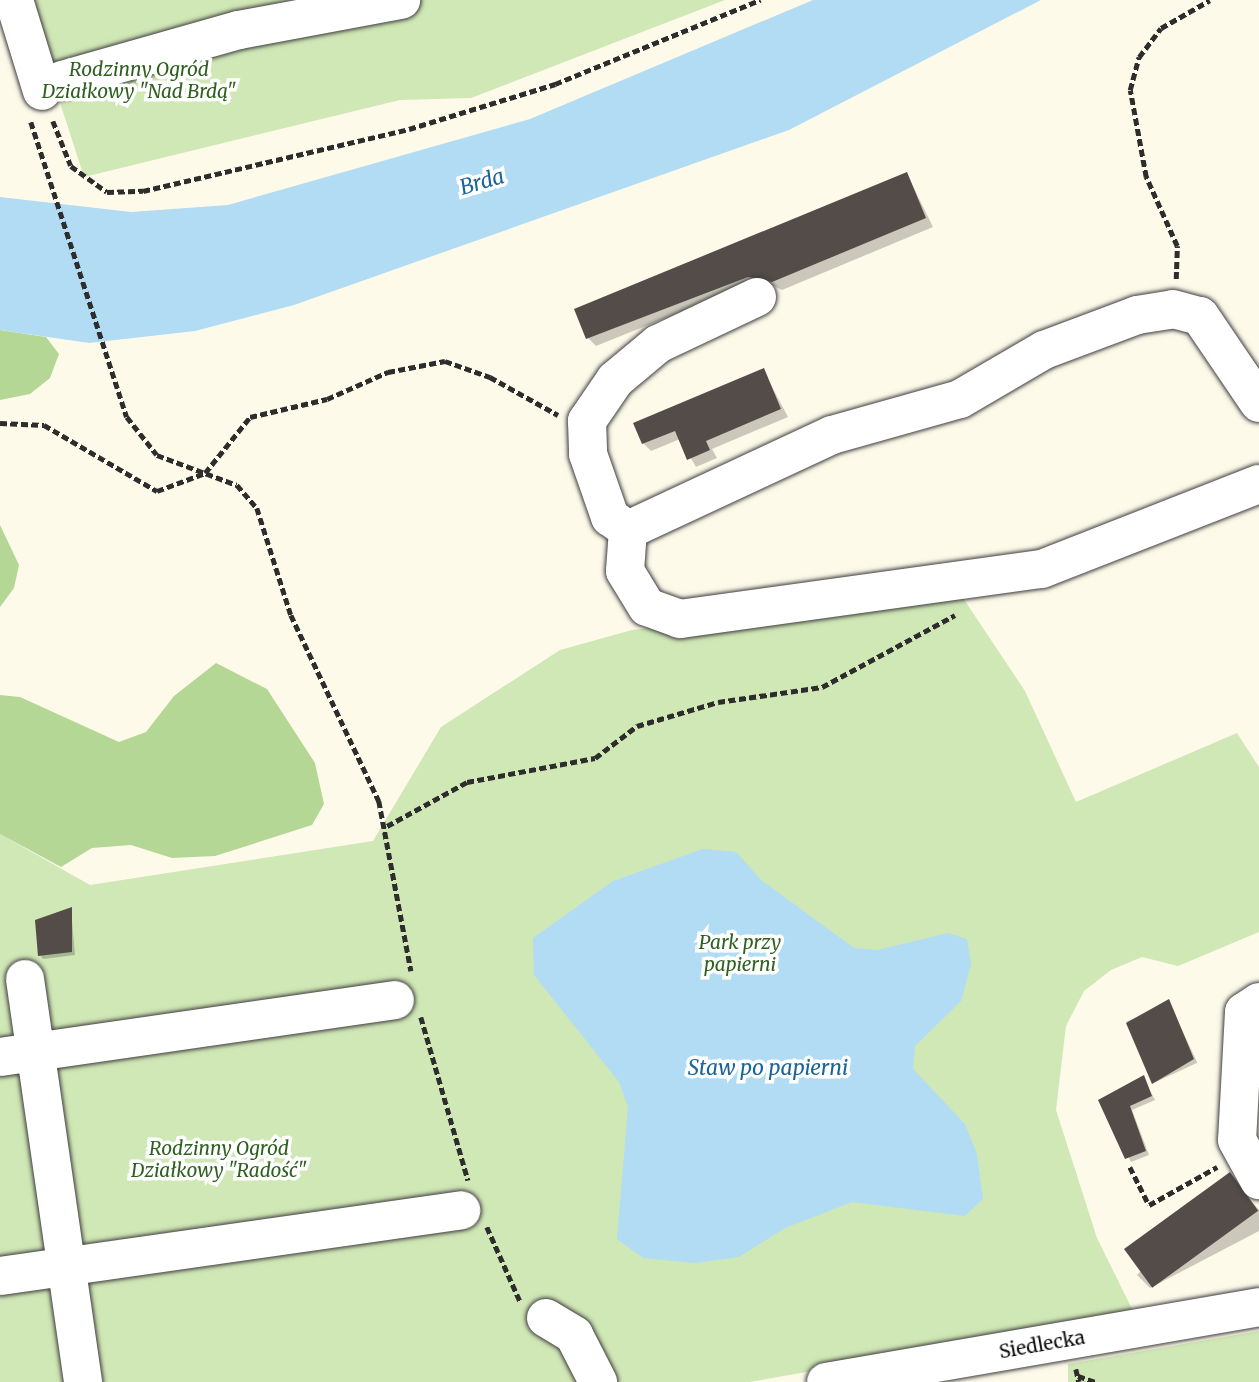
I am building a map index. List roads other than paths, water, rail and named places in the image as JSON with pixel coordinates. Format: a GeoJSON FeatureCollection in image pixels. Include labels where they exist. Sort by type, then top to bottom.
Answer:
{"type":"FeatureCollection","features":[{"type":"Feature","properties":{"kind":"street"},"geometry":{"type":"LineString","coordinates":[[14,0],[13,45],[52,86],[239,30],[401,0]]}},
{"type":"Feature","properties":{"kind":"street"},"geometry":{"type":"LineString","coordinates":[[628,530],[610,517],[588,454],[587,421],[615,380],[658,344],[757,297]]}},
{"type":"Feature","properties":{"kind":"street"},"geometry":{"type":"LineString","coordinates":[[628,530],[832,435],[960,398],[1044,349],[1137,315],[1173,309],[1200,316],[1259,403]]}},
{"type":"Feature","properties":{"kind":"street"},"geometry":{"type":"LineString","coordinates":[[628,530],[625,572],[647,607],[680,619],[1042,569],[1259,484]]}},
{"type":"Feature","properties":{"kind":"street"},"geometry":{"type":"LineString","coordinates":[[25,979],[18,1054],[66,1268],[83,1382]]}},
{"type":"Feature","properties":{"kind":"street"},"geometry":{"type":"LineString","coordinates":[[18,1054],[409,996]]}},
{"type":"Feature","properties":{"kind":"street"},"geometry":{"type":"LineString","coordinates":[[1251,1166],[1237,1140],[1244,1012],[1259,1002]]}},
{"type":"Feature","properties":{"kind":"street"},"geometry":{"type":"LineString","coordinates":[[0,1276],[66,1268],[471,1203]]}},
{"type":"Feature","properties":{"kind":"street","name":"Siedlecka"},"geometry":{"type":"LineString","coordinates":[[826,1382],[1259,1307]]}},
{"type":"Feature","properties":{"kind":"street"},"geometry":{"type":"LineString","coordinates":[[546,1318],[574,1335],[598,1382]]}},
{"type":"Feature","properties":{"kind":"water","name":"Brda"},"geometry":{"type":"Polygon","coordinates":[[[813,0],[1041,0],[789,130],[294,305],[195,331],[89,343],[0,330],[0,197],[131,212],[228,205],[530,119],[813,0]]]}},
{"type":"Feature","properties":{"kind":"water","name":"Staw po papierni"},"geometry":{"type":"Polygon","coordinates":[[[703,849],[736,852],[761,880],[854,948],[877,950],[948,933],[967,939],[971,964],[961,1001],[915,1046],[913,1069],[965,1124],[977,1154],[983,1199],[965,1216],[852,1202],[785,1228],[739,1257],[695,1263],[643,1258],[617,1239],[628,1107],[619,1082],[534,975],[533,938],[613,881],[703,849]]]}},
{"type":"Feature","properties":{"kind":"park label","name":"Rodzinny Ogród Działkowy \"Nad Brdą\""},"geometry":{"type":"Point","coordinates":[139,81]}},
{"type":"Feature","properties":{"kind":"park label","name":"Park przy papierni"},"geometry":{"type":"Point","coordinates":[740,954]}},
{"type":"Feature","properties":{"kind":"park label","name":"Rodzinny Ogród Działkowy \"Radość\""},"geometry":{"type":"Point","coordinates":[219,1160]}}]}
